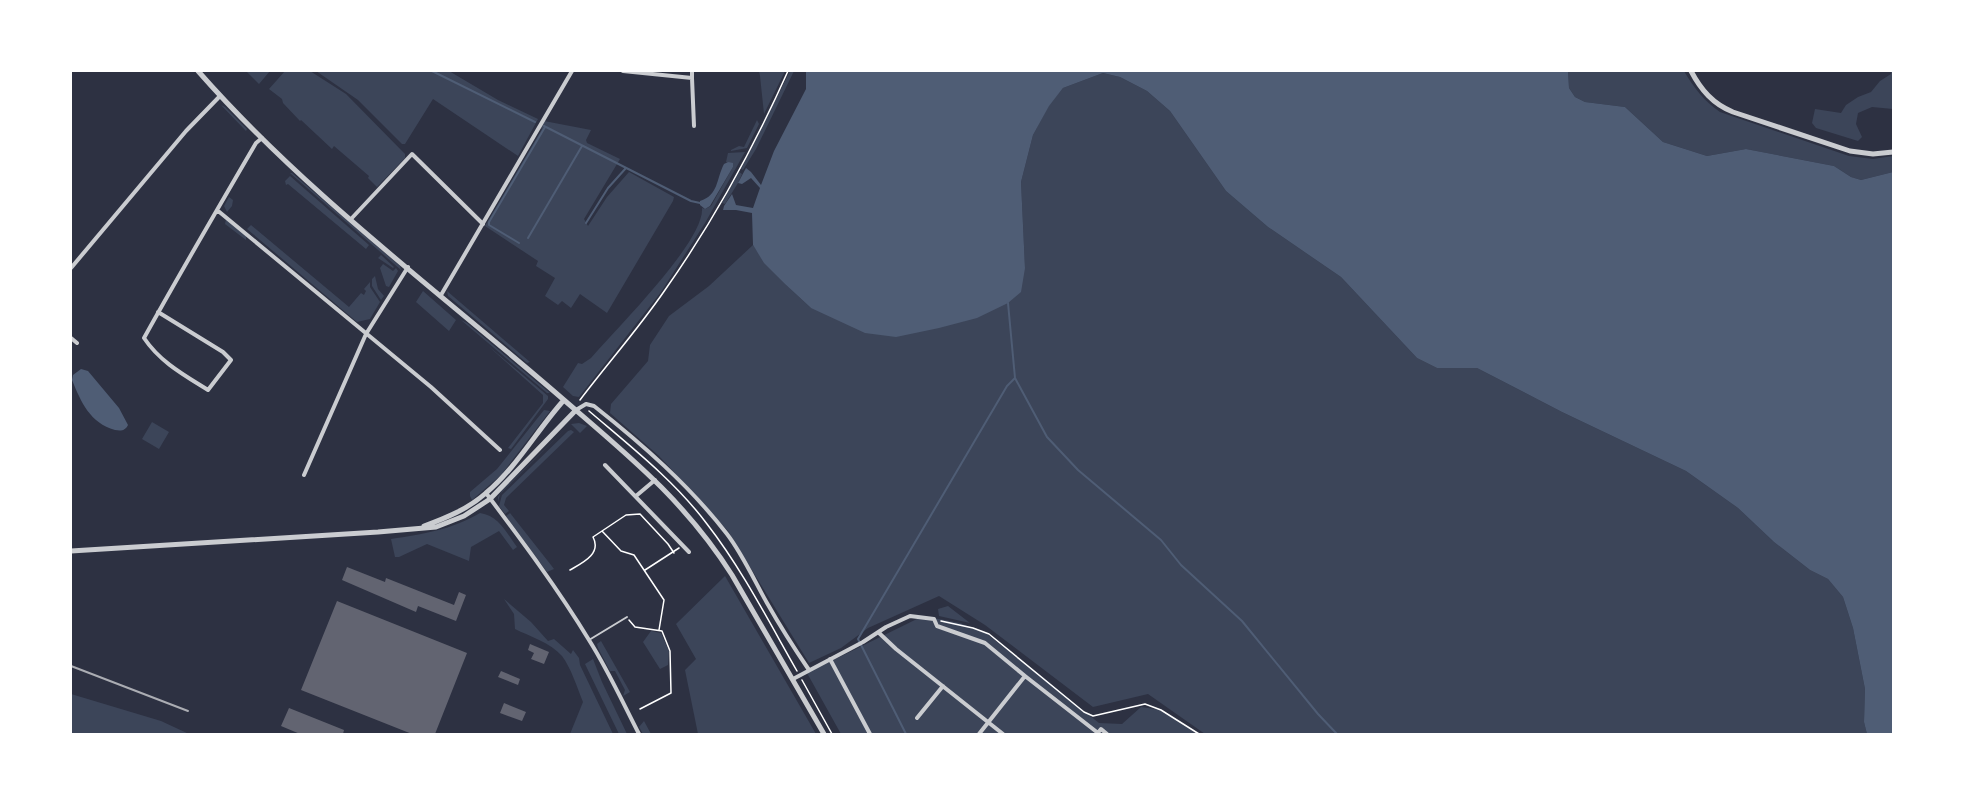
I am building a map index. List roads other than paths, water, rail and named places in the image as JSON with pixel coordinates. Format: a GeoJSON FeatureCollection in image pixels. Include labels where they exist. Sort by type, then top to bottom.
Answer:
{"type":"FeatureCollection","features":[{"type":"Feature","properties":{"kind":"street"},"geometry":{"type":"LineString","coordinates":[[198,71],[220,96],[262,138],[351,219],[576,410],[655,480],[692,518],[716,550],[824,734]]}},
{"type":"Feature","properties":{"kind":"street"},"geometry":{"type":"LineString","coordinates":[[441,295],[572,71]]}},
{"type":"Feature","properties":{"kind":"street"},"geometry":{"type":"LineString","coordinates":[[623,71],[692,78]]}},
{"type":"Feature","properties":{"kind":"street"},"geometry":{"type":"LineString","coordinates":[[692,71],[694,126]]}},
{"type":"Feature","properties":{"kind":"street"},"geometry":{"type":"LineString","coordinates":[[1691,71],[1711,100],[1722,108],[1850,151],[1873,154],[1893,152]]}},
{"type":"Feature","properties":{"kind":"street"},"geometry":{"type":"LineString","coordinates":[[71,268],[183,135],[220,96]]}},
{"type":"Feature","properties":{"kind":"street"},"geometry":{"type":"LineString","coordinates":[[158,312],[223,352],[231,360],[208,390],[176,371],[161,358],[144,338],[158,312],[256,143],[262,138]]}},
{"type":"Feature","properties":{"kind":"street"},"geometry":{"type":"LineString","coordinates":[[351,219],[412,154],[483,224]]}},
{"type":"Feature","properties":{"kind":"street"},"geometry":{"type":"LineString","coordinates":[[217,210],[458,411],[500,450]]}},
{"type":"Feature","properties":{"kind":"street"},"geometry":{"type":"LineString","coordinates":[[304,475],[366,334],[408,268]]}},
{"type":"Feature","properties":{"kind":"street"},"geometry":{"type":"LineString","coordinates":[[71,338],[77,343]]}},
{"type":"Feature","properties":{"kind":"street"},"geometry":{"type":"LineString","coordinates":[[414,530],[456,512],[486,494],[505,475],[564,400]]}},
{"type":"Feature","properties":{"kind":"street"},"geometry":{"type":"LineString","coordinates":[[71,551],[414,530],[449,523],[474,510],[490,499],[576,410],[586,404],[594,406],[654,456],[718,524],[742,556],[767,604],[809,670]]}},
{"type":"Feature","properties":{"kind":"street"},"geometry":{"type":"LineString","coordinates":[[605,465],[689,552]]}},
{"type":"Feature","properties":{"kind":"street"},"geometry":{"type":"LineString","coordinates":[[636,496],[655,480]]}},
{"type":"Feature","properties":{"kind":"street"},"geometry":{"type":"LineString","coordinates":[[486,494],[560,594],[589,640],[639,734]]}},
{"type":"Feature","properties":{"kind":"street"},"geometry":{"type":"LineString","coordinates":[[793,679],[910,616],[934,619],[937,626],[984,643],[1098,733],[1101,729],[1107,734]]}},
{"type":"Feature","properties":{"kind":"street"},"geometry":{"type":"LineString","coordinates":[[878,632],[896,649],[1003,734]]}},
{"type":"Feature","properties":{"kind":"street"},"geometry":{"type":"LineString","coordinates":[[830,659],[870,734]]}},
{"type":"Feature","properties":{"kind":"street"},"geometry":{"type":"LineString","coordinates":[[979,734],[1025,676]]}},
{"type":"Feature","properties":{"kind":"street"},"geometry":{"type":"LineString","coordinates":[[917,718],[943,686]]}},
{"type":"Feature","properties":{"kind":"lane"},"geometry":{"type":"LineString","coordinates":[[589,640],[627,617]]}},
{"type":"Feature","properties":{"kind":"waterway"},"geometry":{"type":"LineString","coordinates":[[432,71],[535,122]]}},
{"type":"Feature","properties":{"kind":"waterway"},"geometry":{"type":"LineString","coordinates":[[544,126],[691,201],[700,203]]}},
{"type":"Feature","properties":{"kind":"waterway"},"geometry":{"type":"LineString","coordinates":[[519,243],[489,225],[489,222],[545,127]]}},
{"type":"Feature","properties":{"kind":"waterway"},"geometry":{"type":"LineString","coordinates":[[528,238],[582,146]]}},
{"type":"Feature","properties":{"kind":"waterway"},"geometry":{"type":"LineString","coordinates":[[586,223],[608,188],[626,168]]}},
{"type":"Feature","properties":{"kind":"waterway"},"geometry":{"type":"LineString","coordinates":[[1008,303],[1015,378],[1047,437],[1078,470],[1161,540],[1181,565],[1242,621],[1318,714],[1337,734]]}},
{"type":"Feature","properties":{"kind":"waterway"},"geometry":{"type":"LineString","coordinates":[[906,734],[858,639],[1007,386],[1015,378]]}},
{"type":"Feature","properties":{"kind":"railway"},"geometry":{"type":"LineString","coordinates":[[71,666],[188,711]]}}]}
